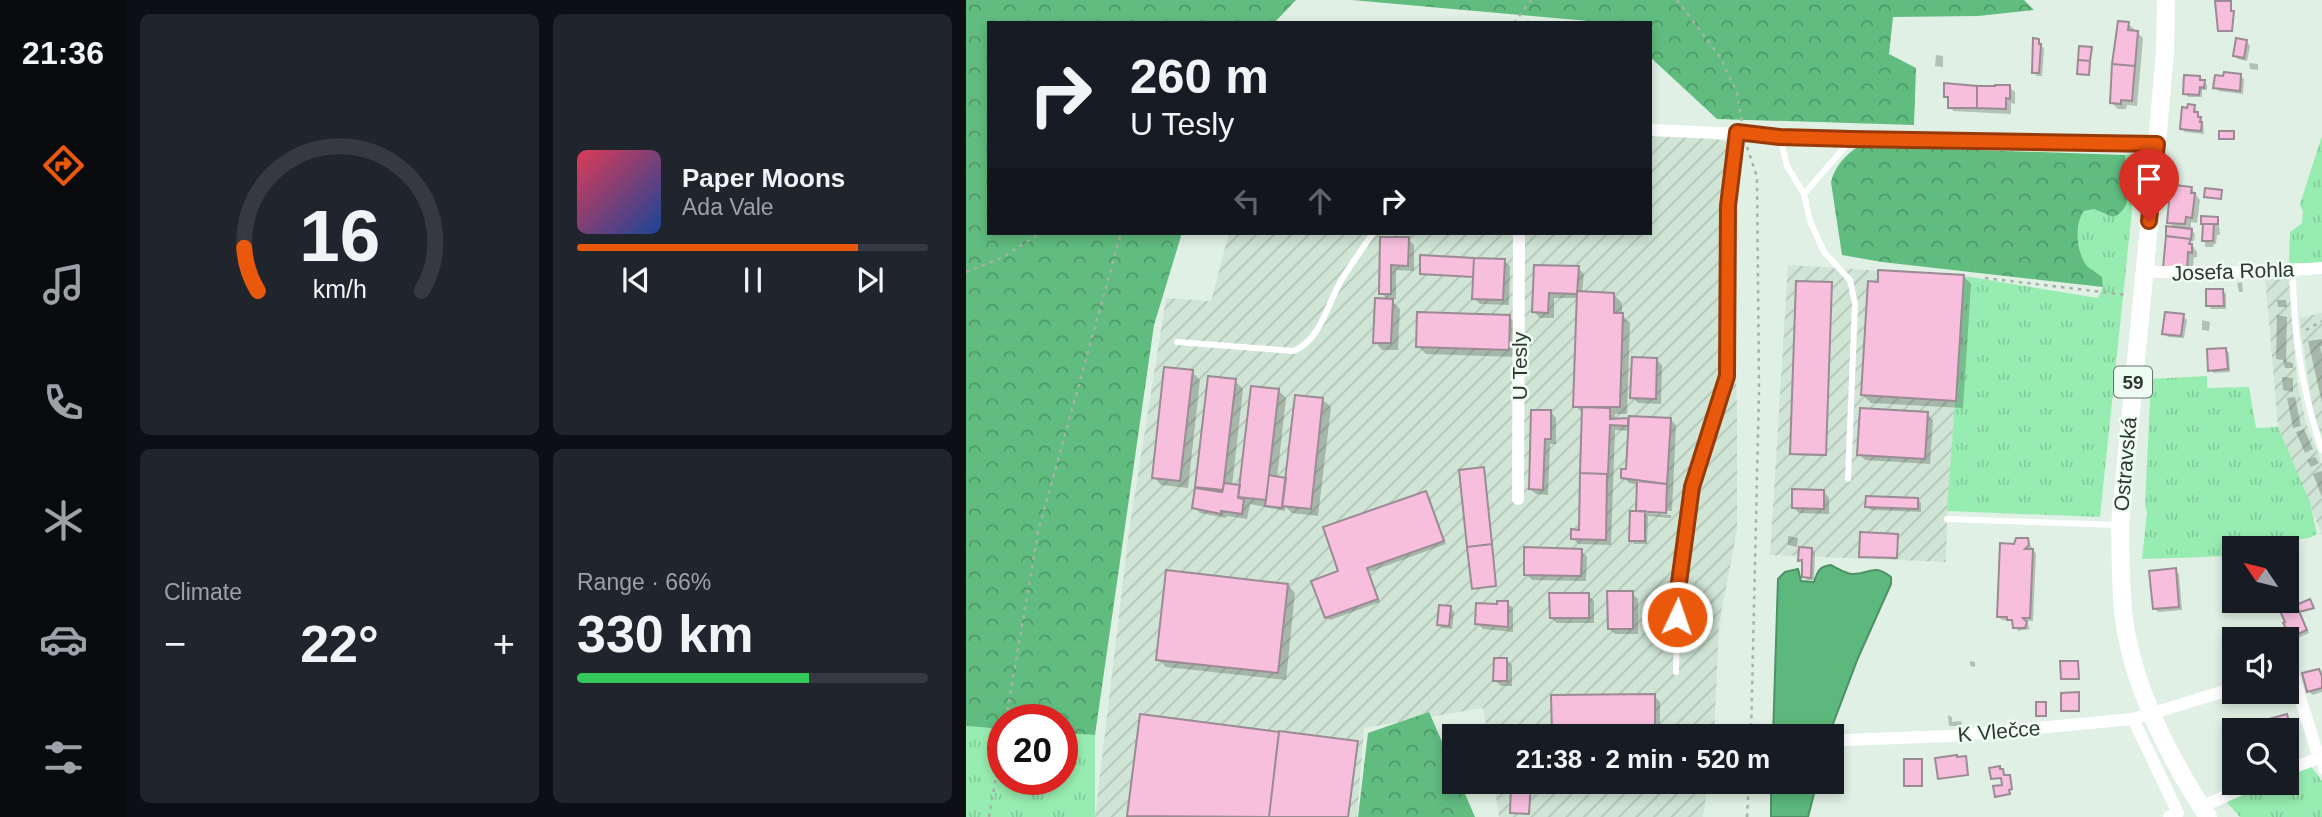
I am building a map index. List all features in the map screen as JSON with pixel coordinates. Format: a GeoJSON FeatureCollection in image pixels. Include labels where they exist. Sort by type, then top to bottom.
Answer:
{"type":"FeatureCollection","features":[{"type":"Feature","properties":{"kind":"main road","name":"Ostravská"},"geometry":{"type":"LineString","coordinates":[[2166,0],[2165,51],[2157,144],[2120,525],[2126,632],[2141,689],[2173,756],[2205,812]]}},
{"type":"Feature","properties":{"kind":"street"},"geometry":{"type":"LineString","coordinates":[[1652,130],[1852,139],[2157,144]]}},
{"type":"Feature","properties":{"kind":"street","name":"U Tesly"},"geometry":{"type":"LineString","coordinates":[[1518,499],[1519,235]]}},
{"type":"Feature","properties":{"kind":"street","name":"Josefa Rohla"},"geometry":{"type":"LineString","coordinates":[[2143,272],[2266,272],[2322,268]]}},
{"type":"Feature","properties":{"kind":"street"},"geometry":{"type":"LineString","coordinates":[[2153,715],[2222,692]]}},
{"type":"Feature","properties":{"kind":"street"},"geometry":{"type":"LineString","coordinates":[[2299,699],[2319,758],[2299,766]]}},
{"type":"Feature","properties":{"kind":"street","name":"K Vlečce"},"geometry":{"type":"LineString","coordinates":[[1844,740],[1951,736],[2153,715]]}},
{"type":"Feature","properties":{"kind":"street"},"geometry":{"type":"LineString","coordinates":[[2133,719],[2178,813],[2169,817]]}},
{"type":"Feature","properties":{"kind":"street","name":"Ostravská"},"geometry":{"type":"LineString","coordinates":[[2205,812],[2234,795]]}},
{"type":"Feature","properties":{"kind":"lane"},"geometry":{"type":"LineString","coordinates":[[1676,672],[1678,590],[1692,487],[1727,376],[1728,206],[1740,133]]}},
{"type":"Feature","properties":{"kind":"lane"},"geometry":{"type":"LineString","coordinates":[[1780,137],[1787,166],[1804,194],[1810,221],[1819,242],[1824,252],[1850,280],[1855,304],[1848,479]]}},
{"type":"Feature","properties":{"kind":"lane"},"geometry":{"type":"LineString","coordinates":[[1804,194],[1852,139]]}},
{"type":"Feature","properties":{"kind":"lane"},"geometry":{"type":"LineString","coordinates":[[1177,342],[1294,351],[1304,347],[1319,326],[1341,281],[1372,235]]}},
{"type":"Feature","properties":{"kind":"lane"},"geometry":{"type":"LineString","coordinates":[[2293,269],[2298,354],[2311,420],[2322,450]]}},
{"type":"Feature","properties":{"kind":"lane"},"geometry":{"type":"LineString","coordinates":[[1947,519],[2120,525]]}},
{"type":"Feature","properties":{"kind":"lane"},"geometry":{"type":"LineString","coordinates":[[2319,758],[2322,771]]}},
{"type":"Feature","properties":{"kind":"path"},"geometry":{"type":"LineString","coordinates":[[1515,21],[1531,0]]}},
{"type":"Feature","properties":{"kind":"path"},"geometry":{"type":"LineString","coordinates":[[1677,0],[1720,57],[1737,93],[1740,133],[1757,177],[1759,390],[1751,724]]}},
{"type":"Feature","properties":{"kind":"path"},"geometry":{"type":"LineString","coordinates":[[966,272],[1002,258],[1038,235]]}},
{"type":"Feature","properties":{"kind":"path"},"geometry":{"type":"LineString","coordinates":[[1009,704],[1038,532],[1120,235]]}},
{"type":"Feature","properties":{"kind":"path"},"geometry":{"type":"LineString","coordinates":[[1985,278],[2141,297]]}},
{"type":"Feature","properties":{"kind":"path"},"geometry":{"type":"LineString","coordinates":[[2297,335],[2322,321]]}},
{"type":"Feature","properties":{"kind":"path"},"geometry":{"type":"LineString","coordinates":[[1747,817],[1748,794]]}},
{"type":"Feature","properties":{"kind":"path"},"geometry":{"type":"LineString","coordinates":[[989,817],[993,795]]}},
{"type":"Feature","properties":{"kind":"shaded area"},"geometry":{"type":"Polygon","coordinates":[[[1652,134],[1688,134],[1729,142],[1737,407],[1737,530],[1719,624],[1715,724],[1486,724],[1483,708],[1364,728],[1357,817],[1095,817],[1129,531],[1166,298],[1211,301],[1228,235],[1652,235],[1652,134]]]}},
{"type":"Feature","properties":{"kind":"shaded area"},"geometry":{"type":"Polygon","coordinates":[[[1788,265],[1964,276],[1946,562],[1770,555],[1788,265]]]}},
{"type":"Feature","properties":{"kind":"shaded area"},"geometry":{"type":"Polygon","coordinates":[[[2288,274],[2297,381],[2306,423],[2322,464],[2322,535],[2278,427],[2265,275],[2288,274]]]}},
{"type":"Feature","properties":{"kind":"shaded area"},"geometry":{"type":"Polygon","coordinates":[[[2322,313],[2322,438],[2313,411],[2299,318],[2322,313]]]}},
{"type":"Feature","properties":{"kind":"shaded area"},"geometry":{"type":"Polygon","coordinates":[[[1831,565],[1850,574],[1880,571],[1891,577],[1891,584],[1858,658],[1833,724],[1773,724],[1778,579],[1785,572],[1798,569],[1801,581],[1814,582],[1823,567],[1831,565]]]}},
{"type":"Feature","properties":{"kind":"shaded area"},"geometry":{"type":"Polygon","coordinates":[[[1496,794],[1706,794],[1703,817],[1499,817],[1496,794]]]}},
{"type":"Feature","properties":{"kind":"shaded area"},"geometry":{"type":"Polygon","coordinates":[[[1771,794],[1814,794],[1808,817],[1771,817],[1771,794]]]}},
{"type":"Feature","properties":{"kind":"green space"},"geometry":{"type":"Polygon","coordinates":[[[966,0],[1296,0],[1276,21],[987,21],[987,235],[1181,235],[1154,325],[1095,735],[1078,734],[1078,704],[987,704],[987,728],[966,726],[966,0]]]}},
{"type":"Feature","properties":{"kind":"green space"},"geometry":{"type":"Polygon","coordinates":[[[1352,0],[2024,0],[2034,10],[1978,16],[1893,17],[1889,54],[1916,68],[1914,125],[1717,119],[1652,59],[1652,21],[1588,21],[1352,0]]]}},
{"type":"Feature","properties":{"kind":"green space"},"geometry":{"type":"Polygon","coordinates":[[[2322,136],[2322,263],[2289,263],[2290,232],[2302,223],[2300,204],[2322,136]]]}},
{"type":"Feature","properties":{"kind":"green space"},"geometry":{"type":"Polygon","coordinates":[[[1859,146],[2125,155],[2129,190],[2125,206],[2113,217],[2094,209],[2084,211],[2079,223],[2081,255],[2088,267],[2102,277],[2103,287],[1842,255],[1831,182],[1841,161],[1859,146]]]}},
{"type":"Feature","properties":{"kind":"green space"},"geometry":{"type":"Polygon","coordinates":[[[2138,153],[2100,517],[1947,511],[1964,276],[2098,298],[2103,287],[2102,278],[2088,267],[2081,255],[2079,224],[2084,211],[2094,209],[2113,217],[2129,186],[2125,155],[2138,153]]]}},
{"type":"Feature","properties":{"kind":"green space"},"geometry":{"type":"Polygon","coordinates":[[[2207,376],[2207,388],[2249,387],[2256,428],[2278,427],[2310,502],[2317,534],[2300,539],[2300,536],[2222,536],[2222,556],[2142,559],[2147,512],[2145,506],[2151,379],[2207,376]]]}},
{"type":"Feature","properties":{"kind":"green space"},"geometry":{"type":"Polygon","coordinates":[[[1429,712],[1442,742],[1442,794],[1465,794],[1475,817],[1358,817],[1368,733],[1429,712]]]}},
{"type":"Feature","properties":{"kind":"green space"},"geometry":{"type":"Polygon","coordinates":[[[966,726],[987,728],[987,795],[1078,795],[1078,734],[1095,735],[1095,817],[966,817],[966,726]]]}},
{"type":"Feature","properties":{"kind":"green space"},"geometry":{"type":"Polygon","coordinates":[[[2310,765],[2322,781],[2322,817],[2240,817],[2224,799],[2234,795],[2299,795],[2299,769],[2310,765]]]}},
{"type":"Feature","properties":{"kind":"building"},"geometry":{"type":"Polygon","coordinates":[[[2215,1],[2231,1],[2231,11],[2234,11],[2232,31],[2218,31],[2215,1]]]}},
{"type":"Feature","properties":{"kind":"building"},"geometry":{"type":"Polygon","coordinates":[[[2118,21],[2129,22],[2128,30],[2138,31],[2135,66],[2112,64],[2118,21]]]}},
{"type":"Feature","properties":{"kind":"building"},"geometry":{"type":"Polygon","coordinates":[[[2033,38],[2039,39],[2041,44],[2039,73],[2032,73],[2033,38]]]}},
{"type":"Feature","properties":{"kind":"building"},"geometry":{"type":"Polygon","coordinates":[[[2236,38],[2247,40],[2244,58],[2233,56],[2236,38]]]}},
{"type":"Feature","properties":{"kind":"building"},"geometry":{"type":"Polygon","coordinates":[[[2079,46],[2092,47],[2090,61],[2078,60],[2079,46]]]}},
{"type":"Feature","properties":{"kind":"building"},"geometry":{"type":"Polygon","coordinates":[[[2078,60],[2090,61],[2089,75],[2077,74],[2078,60]]]}},
{"type":"Feature","properties":{"kind":"building"},"geometry":{"type":"Polygon","coordinates":[[[2112,64],[2135,66],[2132,101],[2110,103],[2112,64]]]}},
{"type":"Feature","properties":{"kind":"building"},"geometry":{"type":"Polygon","coordinates":[[[2224,72],[2241,74],[2240,91],[2213,88],[2215,75],[2223,76],[2224,72]]]}},
{"type":"Feature","properties":{"kind":"building"},"geometry":{"type":"Polygon","coordinates":[[[2184,75],[2200,76],[2200,80],[2205,80],[2199,95],[2183,94],[2184,75]]]}},
{"type":"Feature","properties":{"kind":"building"},"geometry":{"type":"Polygon","coordinates":[[[1944,83],[1977,86],[1977,108],[1948,108],[1948,97],[1944,97],[1944,83]]]}},
{"type":"Feature","properties":{"kind":"building"},"geometry":{"type":"Polygon","coordinates":[[[2010,85],[2010,99],[2006,98],[2006,109],[1977,108],[1977,86],[2010,85]]]}},
{"type":"Feature","properties":{"kind":"building"},"geometry":{"type":"Polygon","coordinates":[[[2188,104],[2195,105],[2194,112],[2198,112],[2198,117],[2201,117],[2201,131],[2180,129],[2182,107],[2187,108],[2188,104]]]}},
{"type":"Feature","properties":{"kind":"building"},"geometry":{"type":"Polygon","coordinates":[[[2219,131],[2234,131],[2234,139],[2219,139],[2219,131]]]}},
{"type":"Feature","properties":{"kind":"building"},"geometry":{"type":"Polygon","coordinates":[[[2175,185],[2192,187],[2191,193],[2195,193],[2192,218],[2186,217],[2185,224],[2167,223],[2170,190],[2174,190],[2175,185]]]}},
{"type":"Feature","properties":{"kind":"building"},"geometry":{"type":"Polygon","coordinates":[[[2205,188],[2222,190],[2221,199],[2204,197],[2205,188]]]}},
{"type":"Feature","properties":{"kind":"building"},"geometry":{"type":"Polygon","coordinates":[[[2201,216],[2218,217],[2218,224],[2201,224],[2201,216]]]}},
{"type":"Feature","properties":{"kind":"building"},"geometry":{"type":"Polygon","coordinates":[[[2203,224],[2214,224],[2213,241],[2202,241],[2203,224]]]}},
{"type":"Feature","properties":{"kind":"building"},"geometry":{"type":"Polygon","coordinates":[[[2166,226],[2192,229],[2191,239],[2166,236],[2166,226]]]}},
{"type":"Feature","properties":{"kind":"building"},"geometry":{"type":"Polygon","coordinates":[[[2166,236],[2191,239],[2189,244],[2192,244],[2192,253],[2188,252],[2187,270],[2163,268],[2166,236]]]}},
{"type":"Feature","properties":{"kind":"building"},"geometry":{"type":"Polygon","coordinates":[[[1380,237],[1409,237],[1408,266],[1391,265],[1391,294],[1379,294],[1380,237]]]}},
{"type":"Feature","properties":{"kind":"building"},"geometry":{"type":"Polygon","coordinates":[[[1420,255],[1474,258],[1473,277],[1420,274],[1420,255]]]}},
{"type":"Feature","properties":{"kind":"building"},"geometry":{"type":"Polygon","coordinates":[[[1474,258],[1505,259],[1503,300],[1472,299],[1474,258]]]}},
{"type":"Feature","properties":{"kind":"building"},"geometry":{"type":"Polygon","coordinates":[[[1534,265],[1579,266],[1577,294],[1549,293],[1548,313],[1532,312],[1534,265]]]}},
{"type":"Feature","properties":{"kind":"building"},"geometry":{"type":"Polygon","coordinates":[[[1878,270],[1964,275],[1956,401],[1861,395],[1868,281],[1878,282],[1878,270]]]}},
{"type":"Feature","properties":{"kind":"building"},"geometry":{"type":"Polygon","coordinates":[[[1796,281],[1832,282],[1826,455],[1790,454],[1796,281]]]}},
{"type":"Feature","properties":{"kind":"building"},"geometry":{"type":"Polygon","coordinates":[[[2206,289],[2223,289],[2224,306],[2206,306],[2206,289]]]}},
{"type":"Feature","properties":{"kind":"building"},"geometry":{"type":"Polygon","coordinates":[[[1577,291],[1614,293],[1614,313],[1623,313],[1620,407],[1573,407],[1577,291]]]}},
{"type":"Feature","properties":{"kind":"building"},"geometry":{"type":"Polygon","coordinates":[[[1375,298],[1393,299],[1391,343],[1373,343],[1375,298]]]}},
{"type":"Feature","properties":{"kind":"building"},"geometry":{"type":"Polygon","coordinates":[[[1417,312],[1510,315],[1509,350],[1416,347],[1417,312]]]}},
{"type":"Feature","properties":{"kind":"building"},"geometry":{"type":"Polygon","coordinates":[[[2165,312],[2184,314],[2181,336],[2162,334],[2165,312]]]}},
{"type":"Feature","properties":{"kind":"building"},"geometry":{"type":"Polygon","coordinates":[[[2226,348],[2228,369],[2208,371],[2207,349],[2226,348]]]}},
{"type":"Feature","properties":{"kind":"building"},"geometry":{"type":"Polygon","coordinates":[[[1632,357],[1657,358],[1656,399],[1630,398],[1632,357]]]}},
{"type":"Feature","properties":{"kind":"building"},"geometry":{"type":"Polygon","coordinates":[[[1164,367],[1193,370],[1180,481],[1152,478],[1164,367]]]}},
{"type":"Feature","properties":{"kind":"building"},"geometry":{"type":"Polygon","coordinates":[[[1208,376],[1236,379],[1223,490],[1195,487],[1208,376]]]}},
{"type":"Feature","properties":{"kind":"building"},"geometry":{"type":"Polygon","coordinates":[[[1251,386],[1279,389],[1266,500],[1238,497],[1251,386]]]}},
{"type":"Feature","properties":{"kind":"building"},"geometry":{"type":"Polygon","coordinates":[[[1295,395],[1323,398],[1311,509],[1282,506],[1295,395]]]}},
{"type":"Feature","properties":{"kind":"building"},"geometry":{"type":"Polygon","coordinates":[[[1582,407],[1610,408],[1610,419],[1628,418],[1628,426],[1610,425],[1608,474],[1580,473],[1582,407]]]}},
{"type":"Feature","properties":{"kind":"building"},"geometry":{"type":"Polygon","coordinates":[[[1860,408],[1928,412],[1925,459],[1857,455],[1860,408]]]}},
{"type":"Feature","properties":{"kind":"building"},"geometry":{"type":"Polygon","coordinates":[[[1531,410],[1551,410],[1551,439],[1545,439],[1543,490],[1529,489],[1531,410]]]}},
{"type":"Feature","properties":{"kind":"building"},"geometry":{"type":"Polygon","coordinates":[[[1629,416],[1671,418],[1667,484],[1621,478],[1621,469],[1626,469],[1629,416]]]}},
{"type":"Feature","properties":{"kind":"building"},"geometry":{"type":"Polygon","coordinates":[[[1484,467],[1492,544],[1467,547],[1459,470],[1484,467]]]}},
{"type":"Feature","properties":{"kind":"building"},"geometry":{"type":"Polygon","coordinates":[[[1580,473],[1607,474],[1606,540],[1571,539],[1571,529],[1579,530],[1580,473]]]}},
{"type":"Feature","properties":{"kind":"building"},"geometry":{"type":"Polygon","coordinates":[[[1269,475],[1286,478],[1282,508],[1265,506],[1269,475]]]}},
{"type":"Feature","properties":{"kind":"building"},"geometry":{"type":"Polygon","coordinates":[[[1637,481],[1667,484],[1666,513],[1636,511],[1637,481]]]}},
{"type":"Feature","properties":{"kind":"building"},"geometry":{"type":"Polygon","coordinates":[[[1224,483],[1240,485],[1238,498],[1244,499],[1242,514],[1221,511],[1221,514],[1192,508],[1195,488],[1222,492],[1224,483]]]}},
{"type":"Feature","properties":{"kind":"building"},"geometry":{"type":"Polygon","coordinates":[[[1792,489],[1824,490],[1824,509],[1792,508],[1792,489]]]}},
{"type":"Feature","properties":{"kind":"building"},"geometry":{"type":"Polygon","coordinates":[[[1426,491],[1444,541],[1367,568],[1378,599],[1325,618],[1311,581],[1338,571],[1323,527],[1426,491]]]}},
{"type":"Feature","properties":{"kind":"building"},"geometry":{"type":"Polygon","coordinates":[[[1866,496],[1918,498],[1918,509],[1865,507],[1866,496]]]}},
{"type":"Feature","properties":{"kind":"building"},"geometry":{"type":"Polygon","coordinates":[[[1630,511],[1645,511],[1645,541],[1629,541],[1630,511]]]}},
{"type":"Feature","properties":{"kind":"building"},"geometry":{"type":"Polygon","coordinates":[[[1860,532],[1898,534],[1897,558],[1859,557],[1860,532]]]}},
{"type":"Feature","properties":{"kind":"building"},"geometry":{"type":"Polygon","coordinates":[[[2016,538],[2028,538],[2029,545],[2025,549],[2033,549],[2030,618],[2023,618],[2027,622],[2025,628],[2013,628],[2012,620],[1997,617],[2000,543],[2014,544],[2016,538]]]}},
{"type":"Feature","properties":{"kind":"building"},"geometry":{"type":"Polygon","coordinates":[[[1492,544],[1496,586],[1472,589],[1467,547],[1492,544]]]}},
{"type":"Feature","properties":{"kind":"building"},"geometry":{"type":"Polygon","coordinates":[[[1524,547],[1582,549],[1581,576],[1524,575],[1524,547]]]}},
{"type":"Feature","properties":{"kind":"building"},"geometry":{"type":"Polygon","coordinates":[[[1799,547],[1812,548],[1811,578],[1802,577],[1802,560],[1798,561],[1799,547]]]}},
{"type":"Feature","properties":{"kind":"building"},"geometry":{"type":"Polygon","coordinates":[[[2176,568],[2179,607],[2153,609],[2149,571],[2176,568]]]}},
{"type":"Feature","properties":{"kind":"building"},"geometry":{"type":"Polygon","coordinates":[[[1166,570],[1288,584],[1278,673],[1156,660],[1166,570]]]}},
{"type":"Feature","properties":{"kind":"building"},"geometry":{"type":"Polygon","coordinates":[[[1607,591],[1633,591],[1633,629],[1608,629],[1607,591]]]}},
{"type":"Feature","properties":{"kind":"building"},"geometry":{"type":"Polygon","coordinates":[[[1549,593],[1589,593],[1589,618],[1550,618],[1549,593]]]}},
{"type":"Feature","properties":{"kind":"building"},"geometry":{"type":"Polygon","coordinates":[[[2310,599],[2314,608],[2300,612],[2300,603],[2310,599]]]}},
{"type":"Feature","properties":{"kind":"building"},"geometry":{"type":"Polygon","coordinates":[[[1497,601],[1508,601],[1508,627],[1475,624],[1476,603],[1497,604],[1497,601]]]}},
{"type":"Feature","properties":{"kind":"building"},"geometry":{"type":"Polygon","coordinates":[[[1439,605],[1451,606],[1449,626],[1437,625],[1439,605]]]}},
{"type":"Feature","properties":{"kind":"building"},"geometry":{"type":"Polygon","coordinates":[[[2299,612],[2307,630],[2299,634],[2299,627],[2285,627],[2281,613],[2299,612]]]}},
{"type":"Feature","properties":{"kind":"building"},"geometry":{"type":"Polygon","coordinates":[[[1494,658],[1507,658],[1507,681],[1493,681],[1494,658]]]}},
{"type":"Feature","properties":{"kind":"building"},"geometry":{"type":"Polygon","coordinates":[[[2060,661],[2078,661],[2079,679],[2061,679],[2060,661]]]}},
{"type":"Feature","properties":{"kind":"building"},"geometry":{"type":"Polygon","coordinates":[[[2319,669],[2322,688],[2307,692],[2302,673],[2319,669]]]}},
{"type":"Feature","properties":{"kind":"building"},"geometry":{"type":"Polygon","coordinates":[[[2079,692],[2079,711],[2061,711],[2061,693],[2079,692]]]}},
{"type":"Feature","properties":{"kind":"building"},"geometry":{"type":"Polygon","coordinates":[[[1655,694],[1655,724],[1552,724],[1551,695],[1655,694]]]}},
{"type":"Feature","properties":{"kind":"building"},"geometry":{"type":"Polygon","coordinates":[[[2036,702],[2046,702],[2046,716],[2036,716],[2036,702]]]}},
{"type":"Feature","properties":{"kind":"building"},"geometry":{"type":"Polygon","coordinates":[[[1140,714],[1279,732],[1269,817],[1127,816],[1140,714]]]}},
{"type":"Feature","properties":{"kind":"building"},"geometry":{"type":"Polygon","coordinates":[[[2287,714],[2288,718],[2273,718],[2287,714]]]}},
{"type":"Feature","properties":{"kind":"building"},"geometry":{"type":"Polygon","coordinates":[[[1279,731],[1358,741],[1348,817],[1269,817],[1279,731]]]}},
{"type":"Feature","properties":{"kind":"building"},"geometry":{"type":"Polygon","coordinates":[[[1966,756],[1968,775],[1938,779],[1935,758],[1966,756]]]}},
{"type":"Feature","properties":{"kind":"building"},"geometry":{"type":"Polygon","coordinates":[[[1904,759],[1922,759],[1922,786],[1904,786],[1904,759]]]}},
{"type":"Feature","properties":{"kind":"building"},"geometry":{"type":"Polygon","coordinates":[[[2000,766],[2004,775],[2010,775],[2012,789],[2009,790],[2010,794],[1995,797],[1993,786],[2002,785],[2001,778],[1991,779],[1989,768],[2000,766]]]}},
{"type":"Feature","properties":{"kind":"building"},"geometry":{"type":"Polygon","coordinates":[[[1511,794],[1530,794],[1529,814],[1510,813],[1511,794]]]}},
{"type":"Feature","properties":{"kind":"route"},"geometry":{"type":"LineString","coordinates":[[1677,617],[1678,590],[1692,487],[1727,376],[1728,206],[1737,132],[1780,137],[2157,144],[2149,221]]}}]}
